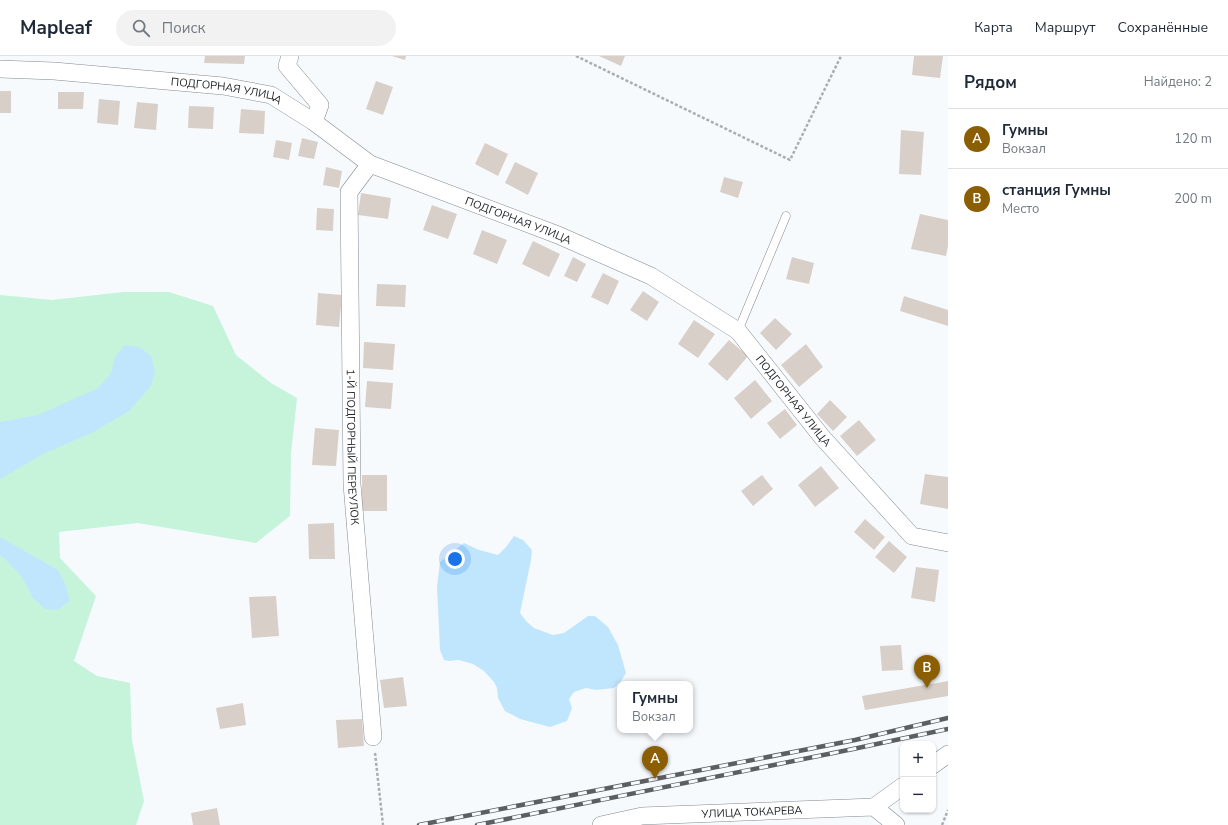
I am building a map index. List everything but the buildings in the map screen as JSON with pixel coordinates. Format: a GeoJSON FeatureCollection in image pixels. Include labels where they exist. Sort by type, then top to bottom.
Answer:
{"type":"FeatureCollection","features":[{"type":"Feature","properties":{"kind":"street"},"geometry":{"type":"LineString","coordinates":[[290,56],[287,66],[320,105],[314,122]]}},
{"type":"Feature","properties":{"kind":"street","name":"ПОДГОРНАЯ УЛИЦА"},"geometry":{"type":"LineString","coordinates":[[0,69],[52,64],[223,86],[271,95],[314,122],[370,164],[558,235],[651,276],[738,331],[822,437],[912,536],[948,543]]}},
{"type":"Feature","properties":{"kind":"street","name":"1-Й ПОДГОРНЫЙ ПЕРЕУЛОК"},"geometry":{"type":"LineString","coordinates":[[370,164],[349,192],[349,200],[352,484],[373,736]]}},
{"type":"Feature","properties":{"kind":"street"},"geometry":{"type":"LineString","coordinates":[[936,763],[948,754]]}},
{"type":"Feature","properties":{"kind":"street"},"geometry":{"type":"LineString","coordinates":[[896,825],[874,806],[900,788]]}},
{"type":"Feature","properties":{"kind":"street","name":"УЛИЦА ТОКАРЕВА"},"geometry":{"type":"LineString","coordinates":[[601,825],[642,816],[874,806]]}},
{"type":"Feature","properties":{"kind":"lane"},"geometry":{"type":"LineString","coordinates":[[738,331],[786,216]]}},
{"type":"Feature","properties":{"kind":"path"},"geometry":{"type":"LineString","coordinates":[[576,56],[790,160],[840,56]]}},
{"type":"Feature","properties":{"kind":"path"},"geometry":{"type":"LineString","coordinates":[[373,736],[383,825]]}},
{"type":"Feature","properties":{"kind":"path"},"geometry":{"type":"LineString","coordinates":[[942,825],[948,810]]}},
{"type":"Feature","properties":{"kind":"green space"},"geometry":{"type":"Polygon","coordinates":[[[123,292],[169,292],[213,306],[236,355],[271,383],[297,398],[291,454],[290,516],[256,543],[138,523],[59,532],[60,558],[96,596],[74,661],[97,676],[130,683],[132,740],[144,801],[136,825],[0,825],[0,295],[52,300],[123,292]]]}},
{"type":"Feature","properties":{"kind":"water"},"geometry":{"type":"Polygon","coordinates":[[[125,345],[139,347],[151,356],[155,371],[151,386],[129,411],[92,433],[45,453],[0,479],[0,422],[38,415],[98,388],[111,373],[115,357],[125,345]]]}},
{"type":"Feature","properties":{"kind":"water"},"geometry":{"type":"Polygon","coordinates":[[[514,536],[523,540],[532,550],[520,613],[526,621],[534,628],[553,635],[564,633],[588,616],[595,616],[608,627],[618,645],[626,673],[621,681],[617,681],[617,685],[614,688],[596,690],[586,688],[574,692],[569,699],[572,708],[567,721],[550,727],[520,719],[505,711],[498,698],[497,688],[494,682],[484,671],[473,664],[459,660],[444,660],[440,650],[437,587],[440,562],[464,543],[479,550],[498,555],[514,536]]]}},
{"type":"Feature","properties":{"kind":"water"},"geometry":{"type":"Polygon","coordinates":[[[0,537],[58,570],[66,586],[70,601],[57,610],[45,609],[33,598],[22,577],[3,557],[0,556],[0,537]]]}},
{"type":"Feature","properties":{"kind":"railway"},"geometry":{"type":"LineString","coordinates":[[419,825],[855,740],[948,718]]}},
{"type":"Feature","properties":{"kind":"railway"},"geometry":{"type":"LineString","coordinates":[[477,825],[948,729]]}},
{"type":"Feature","properties":{"kind":"place","name":"станция Гумны"},"geometry":{"type":"Point","coordinates":[927,688]}},
{"type":"Feature","properties":{"kind":"place","name":"Гумны"},"geometry":{"type":"Point","coordinates":[655,779]}}]}
